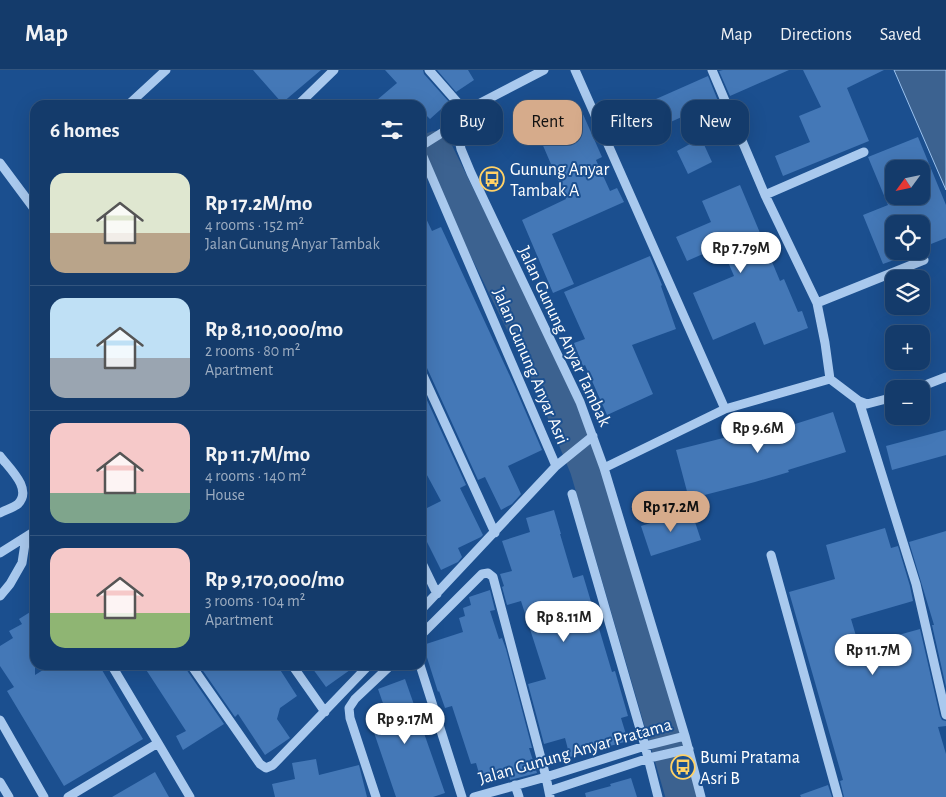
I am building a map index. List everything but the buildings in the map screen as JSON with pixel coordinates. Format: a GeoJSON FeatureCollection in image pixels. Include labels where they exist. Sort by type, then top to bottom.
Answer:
{"type":"FeatureCollection","features":[{"type":"Feature","properties":{"kind":"street"},"geometry":{"type":"LineString","coordinates":[[133,100],[166,70]]}},
{"type":"Feature","properties":{"kind":"street"},"geometry":{"type":"LineString","coordinates":[[303,100],[334,70]]}},
{"type":"Feature","properties":{"kind":"street"},"geometry":{"type":"LineString","coordinates":[[429,70],[455,100]]}},
{"type":"Feature","properties":{"kind":"street"},"geometry":{"type":"LineString","coordinates":[[486,100],[544,70]]}},
{"type":"Feature","properties":{"kind":"street"},"geometry":{"type":"LineString","coordinates":[[576,70],[725,409]]}},
{"type":"Feature","properties":{"kind":"street"},"geometry":{"type":"LineString","coordinates":[[712,70],[765,195],[817,303],[830,379],[859,400],[868,404],[885,399]]}},
{"type":"Feature","properties":{"kind":"street"},"geometry":{"type":"LineString","coordinates":[[426,143],[441,133]]}},
{"type":"Feature","properties":{"kind":"street","name":"Jalan Gunung Anyar Tambak"},"geometry":{"type":"LineString","coordinates":[[460,145],[471,173],[580,402],[593,436],[689,749],[701,797]]}},
{"type":"Feature","properties":{"kind":"street"},"geometry":{"type":"LineString","coordinates":[[765,195],[864,152]]}},
{"type":"Feature","properties":{"kind":"street"},"geometry":{"type":"LineString","coordinates":[[0,163],[30,204]]}},
{"type":"Feature","properties":{"kind":"street","name":"Jalan Gunung Anyar Asri"},"geometry":{"type":"LineString","coordinates":[[426,163],[559,464]]}},
{"type":"Feature","properties":{"kind":"street"},"geometry":{"type":"LineString","coordinates":[[27,200],[30,197]]}},
{"type":"Feature","properties":{"kind":"street"},"geometry":{"type":"LineString","coordinates":[[817,303],[924,260]]}},
{"type":"Feature","properties":{"kind":"street"},"geometry":{"type":"LineString","coordinates":[[930,383],[946,377]]}},
{"type":"Feature","properties":{"kind":"street"},"geometry":{"type":"LineString","coordinates":[[604,468],[725,409],[830,379]]}},
{"type":"Feature","properties":{"kind":"street"},"geometry":{"type":"LineString","coordinates":[[426,382],[495,533]]}},
{"type":"Feature","properties":{"kind":"street"},"geometry":{"type":"LineString","coordinates":[[859,400],[916,584],[946,715]]}},
{"type":"Feature","properties":{"kind":"street","name":"Jalan Gunung Anyar Asri"},"geometry":{"type":"LineString","coordinates":[[426,605],[559,464],[593,436]]}},
{"type":"Feature","properties":{"kind":"street"},"geometry":{"type":"LineString","coordinates":[[0,456],[22,482],[23,494],[18,503],[0,513]]}},
{"type":"Feature","properties":{"kind":"street"},"geometry":{"type":"LineString","coordinates":[[572,494],[658,797]]}},
{"type":"Feature","properties":{"kind":"street"},"geometry":{"type":"LineString","coordinates":[[0,553],[30,533]]}},
{"type":"Feature","properties":{"kind":"street"},"geometry":{"type":"LineString","coordinates":[[0,596],[10,584],[22,563],[26,536]]}},
{"type":"Feature","properties":{"kind":"street"},"geometry":{"type":"LineString","coordinates":[[771,555],[838,797]]}},
{"type":"Feature","properties":{"kind":"street"},"geometry":{"type":"LineString","coordinates":[[426,571],[437,594]]}},
{"type":"Feature","properties":{"kind":"street"},"geometry":{"type":"LineString","coordinates":[[426,630],[482,574],[488,573],[493,577],[550,794]]}},
{"type":"Feature","properties":{"kind":"street"},"geometry":{"type":"LineString","coordinates":[[114,670],[190,797]]}},
{"type":"Feature","properties":{"kind":"street"},"geometry":{"type":"LineString","coordinates":[[194,670],[260,764],[266,768],[273,765],[364,670]]}},
{"type":"Feature","properties":{"kind":"street"},"geometry":{"type":"LineString","coordinates":[[295,670],[324,712]]}},
{"type":"Feature","properties":{"kind":"street"},"geometry":{"type":"LineString","coordinates":[[376,797],[350,718],[349,708],[386,670]]}},
{"type":"Feature","properties":{"kind":"street"},"geometry":{"type":"LineString","coordinates":[[422,670],[462,797]]}},
{"type":"Feature","properties":{"kind":"street"},"geometry":{"type":"LineString","coordinates":[[0,720],[44,797]]}},
{"type":"Feature","properties":{"kind":"street","name":"Jalan Gunung Anyar Pratama"},"geometry":{"type":"LineString","coordinates":[[474,797],[645,746],[685,736]]}},
{"type":"Feature","properties":{"kind":"street"},"geometry":{"type":"LineString","coordinates":[[68,797],[158,743]]}},
{"type":"Feature","properties":{"kind":"street","name":"Jalan Gunung Anyar Pratama"},"geometry":{"type":"LineString","coordinates":[[550,794],[648,758],[689,749]]}},
{"type":"Feature","properties":{"kind":"street"},"geometry":{"type":"LineString","coordinates":[[0,782],[9,797]]}},
{"type":"Feature","properties":{"kind":"street"},"geometry":{"type":"LineString","coordinates":[[514,785],[519,797]]}},
{"type":"Feature","properties":{"kind":"water"},"geometry":{"type":"Polygon","coordinates":[[[894,70],[946,70],[946,190],[894,70]]]}},
{"type":"Feature","properties":{"kind":"waterway"},"geometry":{"type":"LineString","coordinates":[[435,147],[549,379],[586,469],[682,797]]}},
{"type":"Feature","properties":{"kind":"place","name":"Gunung Anyar Tambak A"},"geometry":{"type":"Point","coordinates":[492,179]}},
{"type":"Feature","properties":{"kind":"place","name":"Bumi Pratama Asri B"},"geometry":{"type":"Point","coordinates":[683,767]}}]}
